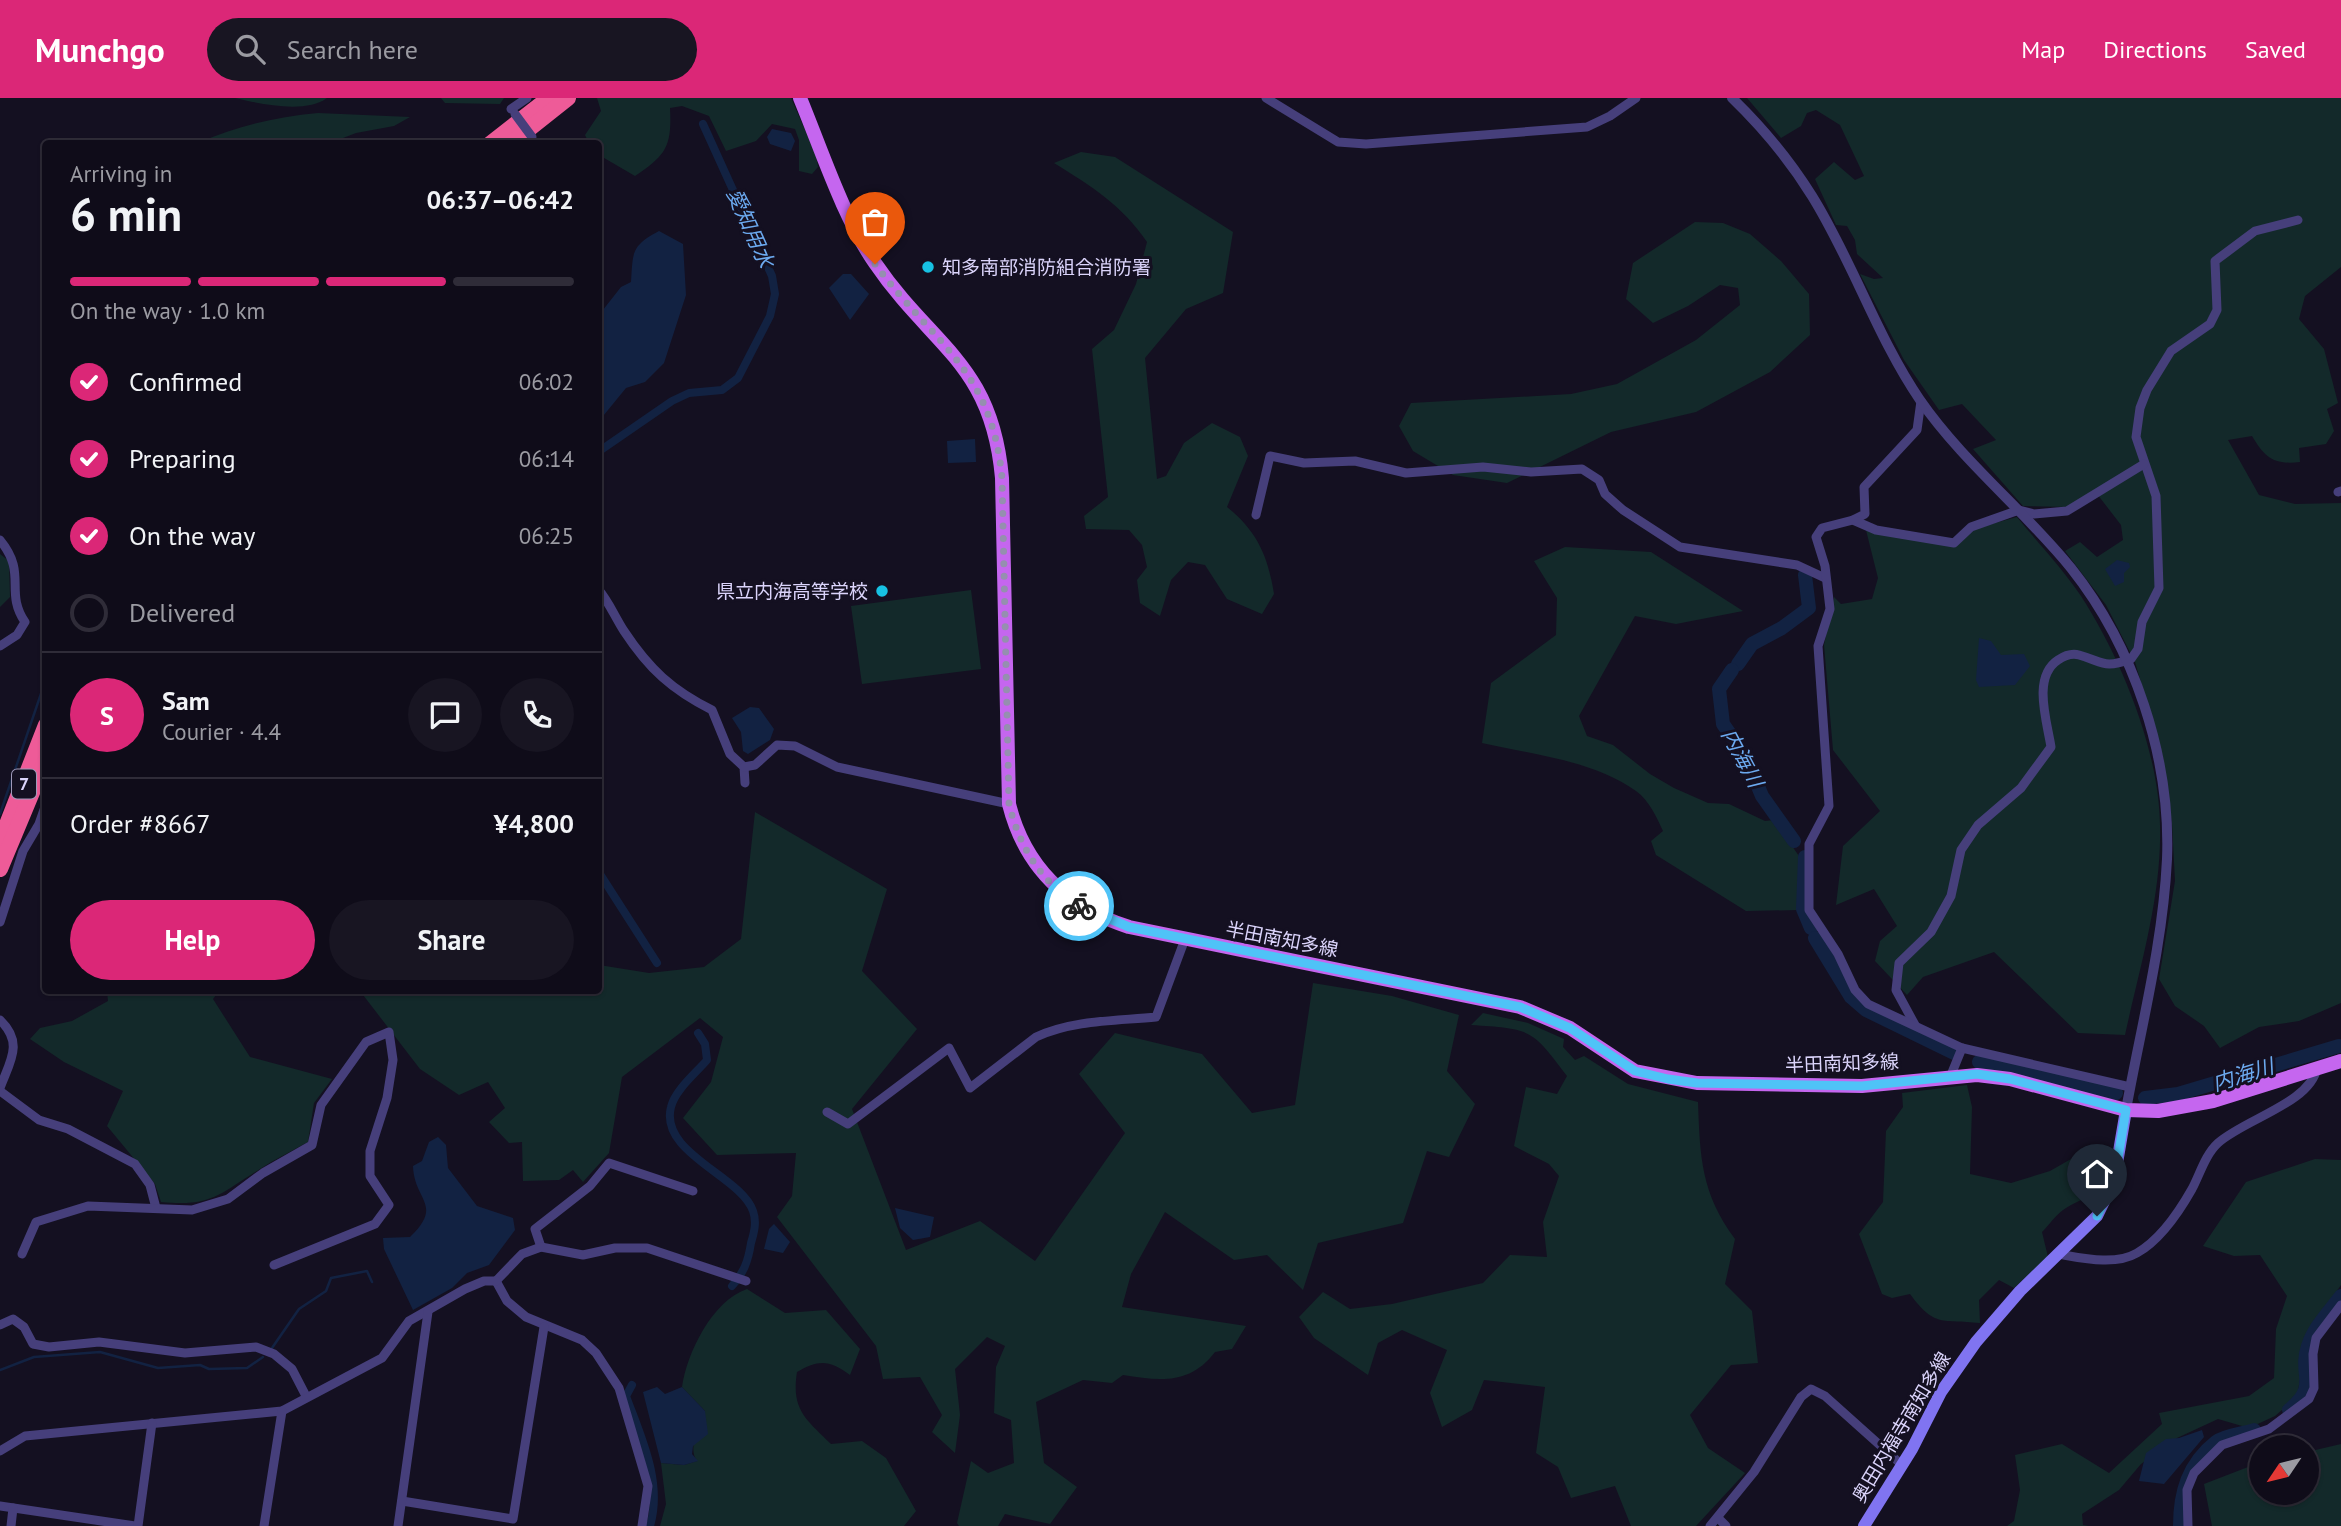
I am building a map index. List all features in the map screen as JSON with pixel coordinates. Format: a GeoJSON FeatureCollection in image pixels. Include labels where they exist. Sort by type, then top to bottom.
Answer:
{"type":"FeatureCollection","features":[{"type":"Feature","properties":{"kind":"highway"},"geometry":{"type":"LineString","coordinates":[[495,140],[549,98]]}},
{"type":"Feature","properties":{"kind":"highway"},"geometry":{"type":"LineString","coordinates":[[515,140],[568,98]]}},
{"type":"Feature","properties":{"kind":"highway","name":"7"},"geometry":{"type":"LineString","coordinates":[[0,842],[42,735]]}},
{"type":"Feature","properties":{"kind":"highway","name":"7"},"geometry":{"type":"LineString","coordinates":[[0,869],[42,769]]}},
{"type":"Feature","properties":{"kind":"main road","name":"半田南知多線"},"geometry":{"type":"LineString","coordinates":[[800,98],[865,248],[887,281],[971,377],[989,410],[996,433],[1002,478],[1009,804],[1015,827],[1028,854],[1046,878],[1070,900],[1105,920],[1185,939],[1520,1007],[1570,1028],[1635,1071],[1697,1083],[1862,1086],[1951,1075],[2010,1079],[2126,1110],[2184,1109],[2341,1061]]}},
{"type":"Feature","properties":{"kind":"main road","name":"奥田内福寺南知多線"},"geometry":{"type":"LineString","coordinates":[[1864,1526],[1902,1465],[1941,1392],[1967,1353],[1985,1329],[2085,1230],[2106,1201],[2119,1156],[2126,1110]]}},
{"type":"Feature","properties":{"kind":"street"},"geometry":{"type":"LineString","coordinates":[[527,98],[513,112],[533,137]]}},
{"type":"Feature","properties":{"kind":"street"},"geometry":{"type":"LineString","coordinates":[[1266,98],[1338,142],[1366,144],[1587,127],[1610,117],[1636,98]]}},
{"type":"Feature","properties":{"kind":"street"},"geometry":{"type":"LineString","coordinates":[[1732,98],[1763,128],[1812,197],[1893,354],[1921,401],[2087,589],[2126,661],[2158,757],[2167,857],[2157,947],[2126,1110]]}},
{"type":"Feature","properties":{"kind":"street"},"geometry":{"type":"LineString","coordinates":[[1915,1025],[1896,989],[1899,962],[1931,932],[1951,896],[1961,850],[1978,825],[2021,788],[2051,747],[2043,695],[2046,672],[2056,662],[2074,654],[2099,664],[2126,661],[2136,656],[2141,622],[2160,587],[2156,496],[2136,437],[2147,390],[2171,351],[2210,324],[2217,310],[2216,261],[2255,231],[2298,220]]}},
{"type":"Feature","properties":{"kind":"street"},"geometry":{"type":"LineString","coordinates":[[1921,401],[1917,430],[1864,487],[1866,514],[1822,528],[1816,537],[1825,566],[1830,608],[1818,646],[1829,806],[1809,844],[1809,910],[1838,954],[1855,990],[1868,1003],[1962,1048],[2130,1087]]}},
{"type":"Feature","properties":{"kind":"street"},"geometry":{"type":"LineString","coordinates":[[1256,515],[1270,456],[1304,463],[1355,461],[1406,473],[1483,467],[1531,472],[1582,468],[1599,480],[1605,494],[1623,510],[1680,547],[1797,565],[1825,578]]}},
{"type":"Feature","properties":{"kind":"street"},"geometry":{"type":"LineString","coordinates":[[1853,520],[1876,530],[1954,543],[1971,527],[2019,510],[2034,514],[2067,511],[2144,464]]}},
{"type":"Feature","properties":{"kind":"street"},"geometry":{"type":"LineString","coordinates":[[0,540],[13,556],[16,579],[14,607],[25,622],[17,635],[0,646]]}},
{"type":"Feature","properties":{"kind":"street"},"geometry":{"type":"LineString","coordinates":[[602,596],[625,633],[658,675],[680,694],[712,710],[730,754],[744,767],[745,783]]}},
{"type":"Feature","properties":{"kind":"street"},"geometry":{"type":"LineString","coordinates":[[744,767],[755,765],[777,745],[794,746],[836,767],[1009,804]]}},
{"type":"Feature","properties":{"kind":"street"},"geometry":{"type":"LineString","coordinates":[[0,922],[23,851],[42,815]]}},
{"type":"Feature","properties":{"kind":"street"},"geometry":{"type":"LineString","coordinates":[[827,1112],[848,1124],[950,1048],[970,1088],[1036,1037],[1048,1032],[1082,1024],[1156,1017],[1185,939]]}},
{"type":"Feature","properties":{"kind":"street"},"geometry":{"type":"LineString","coordinates":[[0,1020],[12,1031],[15,1048],[0,1089],[39,1120],[68,1129],[135,1164],[150,1185],[156,1208]]}},
{"type":"Feature","properties":{"kind":"street"},"geometry":{"type":"LineString","coordinates":[[22,1254],[36,1222],[88,1206],[192,1210],[228,1199],[263,1173],[313,1145],[321,1105],[366,1042],[389,1032],[393,1060],[387,1098],[370,1152],[370,1176],[389,1205],[375,1224],[274,1265]]}},
{"type":"Feature","properties":{"kind":"street"},"geometry":{"type":"LineString","coordinates":[[1951,1075],[1962,1048]]}},
{"type":"Feature","properties":{"kind":"street"},"geometry":{"type":"LineString","coordinates":[[2058,1254],[2113,1260],[2134,1255],[2148,1247],[2174,1217],[2218,1143],[2299,1094],[2315,1081],[2317,1068]]}},
{"type":"Feature","properties":{"kind":"street"},"geometry":{"type":"LineString","coordinates":[[541,1247],[535,1229],[590,1186],[609,1163],[692,1191]]}},
{"type":"Feature","properties":{"kind":"street"},"geometry":{"type":"LineString","coordinates":[[0,1451],[25,1436],[282,1411],[382,1358],[409,1321],[465,1289],[484,1281],[496,1281],[522,1254],[541,1247],[583,1255],[615,1248],[647,1248],[732,1274],[746,1281]]}},
{"type":"Feature","properties":{"kind":"street"},"geometry":{"type":"LineString","coordinates":[[496,1281],[507,1301],[526,1317],[544,1327],[582,1340],[596,1353],[620,1388],[648,1486],[642,1526]]}},
{"type":"Feature","properties":{"kind":"street"},"geometry":{"type":"LineString","coordinates":[[2188,1526],[2187,1490],[2203,1464],[2222,1445],[2269,1429],[2309,1399],[2314,1388],[2313,1354],[2316,1338],[2341,1305]]}},
{"type":"Feature","properties":{"kind":"street"},"geometry":{"type":"LineString","coordinates":[[398,1526],[428,1312]]}},
{"type":"Feature","properties":{"kind":"street"},"geometry":{"type":"LineString","coordinates":[[0,1325],[13,1319],[24,1327],[33,1343],[49,1348],[99,1342],[185,1353],[256,1347],[274,1353],[292,1369],[306,1396]]}},
{"type":"Feature","properties":{"kind":"street"},"geometry":{"type":"LineString","coordinates":[[402,1502],[513,1519],[544,1327]]}},
{"type":"Feature","properties":{"kind":"street"},"geometry":{"type":"LineString","coordinates":[[1710,1526],[1754,1472],[1801,1397],[1811,1389],[1825,1396],[1902,1465]]}},
{"type":"Feature","properties":{"kind":"street"},"geometry":{"type":"LineString","coordinates":[[264,1526],[282,1411]]}},
{"type":"Feature","properties":{"kind":"street"},"geometry":{"type":"LineString","coordinates":[[0,1506],[136,1526],[152,1423]]}},
{"type":"Feature","properties":{"kind":"street"},"geometry":{"type":"LineString","coordinates":[[11,1526],[13,1508]]}},
{"type":"Feature","properties":{"kind":"street"},"geometry":{"type":"LineString","coordinates":[[1718,1518],[1726,1526]]}},
{"type":"Feature","properties":{"kind":"green space"},"geometry":{"type":"Polygon","coordinates":[[[235,98],[327,98],[318,103],[295,107],[235,98]]]}},
{"type":"Feature","properties":{"kind":"green space"},"geometry":{"type":"Polygon","coordinates":[[[441,98],[504,98],[500,104],[445,103],[441,98]]]}},
{"type":"Feature","properties":{"kind":"green space"},"geometry":{"type":"Polygon","coordinates":[[[597,98],[791,98],[816,155],[818,167],[812,174],[799,171],[799,140],[795,129],[772,124],[756,141],[726,151],[709,116],[682,106],[670,108],[670,132],[665,149],[654,162],[635,176],[602,157],[602,140],[588,140],[585,135],[601,111],[597,98]]]}},
{"type":"Feature","properties":{"kind":"green space"},"geometry":{"type":"Polygon","coordinates":[[[1747,98],[2341,98],[2341,267],[2305,296],[2299,319],[2324,349],[2338,403],[2327,409],[2334,431],[2326,444],[2299,448],[2300,462],[2283,462],[2271,458],[2261,450],[2252,436],[2228,440],[2259,495],[2295,504],[2341,503],[2341,1003],[2299,1021],[2259,1027],[2220,1048],[2204,1026],[2175,1006],[2159,979],[2175,881],[2172,824],[2163,757],[2135,662],[2106,605],[2065,551],[2080,542],[2097,557],[2123,540],[2121,525],[2094,490],[2068,507],[2023,506],[1973,449],[1996,440],[1962,404],[1939,410],[1904,360],[1860,274],[1874,279],[1883,278],[1857,254],[1855,240],[1847,226],[1836,225],[1815,179],[1834,162],[1855,180],[1864,176],[1840,125],[1816,110],[1807,113],[1801,126],[1781,138],[1747,98]]]}},
{"type":"Feature","properties":{"kind":"green space"},"geometry":{"type":"Polygon","coordinates":[[[318,113],[410,117],[394,126],[356,133],[338,140],[206,140],[257,123],[318,113]]]}},
{"type":"Feature","properties":{"kind":"green space"},"geometry":{"type":"Polygon","coordinates":[[[1081,152],[1115,157],[1233,232],[1223,293],[1186,309],[1145,358],[1157,479],[1166,476],[1184,443],[1212,423],[1240,437],[1248,456],[1227,507],[1246,525],[1260,545],[1268,568],[1274,594],[1262,614],[1227,599],[1205,565],[1188,562],[1171,580],[1160,616],[1140,603],[1137,580],[1147,567],[1142,545],[1129,530],[1086,529],[1084,516],[1108,497],[1092,349],[1114,330],[1136,284],[1147,242],[1116,207],[1093,188],[1054,163],[1081,152]]]}},
{"type":"Feature","properties":{"kind":"green space"},"geometry":{"type":"Polygon","coordinates":[[[1695,222],[1723,223],[1750,234],[1781,261],[1809,294],[1810,335],[1770,372],[1696,412],[1611,432],[1507,483],[1453,475],[1413,451],[1399,426],[1411,403],[1571,394],[1617,384],[1696,340],[1740,305],[1738,288],[1720,285],[1688,306],[1653,323],[1626,299],[1633,263],[1695,222]]]}},
{"type":"Feature","properties":{"kind":"green space"},"geometry":{"type":"Polygon","coordinates":[[[2017,517],[2074,586],[2096,621],[2135,706],[2153,766],[2158,796],[2160,852],[2149,931],[2125,1035],[2078,1033],[1994,952],[1923,977],[1907,995],[1875,961],[1880,941],[1897,926],[1874,889],[1836,905],[1843,846],[1880,811],[1833,750],[1824,645],[1834,597],[1841,604],[1872,599],[1878,578],[1865,526],[1954,546],[1973,529],[2017,517]]]}},
{"type":"Feature","properties":{"kind":"green space"},"geometry":{"type":"Polygon","coordinates":[[[1565,547],[1651,552],[1743,611],[1676,624],[1635,616],[1579,716],[1587,736],[1613,745],[1650,774],[1674,788],[1708,803],[1729,804],[1765,821],[1774,820],[1801,859],[1799,910],[1746,911],[1656,855],[1651,841],[1663,831],[1649,804],[1636,791],[1620,781],[1602,772],[1562,760],[1482,743],[1491,683],[1556,635],[1557,598],[1534,561],[1565,547]]]}},
{"type":"Feature","properties":{"kind":"green space"},"geometry":{"type":"Polygon","coordinates":[[[0,554],[9,561],[10,597],[0,607],[0,554]]]}},
{"type":"Feature","properties":{"kind":"green space"},"geometry":{"type":"Polygon","coordinates":[[[971,590],[981,669],[862,684],[851,606],[971,590]]]}},
{"type":"Feature","properties":{"kind":"green space"},"geometry":{"type":"Polygon","coordinates":[[[755,812],[887,889],[862,971],[917,1029],[852,1109],[906,1250],[980,1221],[1035,1261],[1125,1133],[1079,1074],[1115,1033],[1202,1054],[1252,1113],[1295,1105],[1313,983],[1392,996],[1459,1015],[1447,1071],[1475,1104],[1449,1157],[1427,1151],[1403,1223],[1318,1243],[1303,1290],[1267,1255],[1234,1260],[1165,1212],[1131,1274],[1122,1307],[1246,1326],[1232,1349],[1215,1352],[1195,1370],[1174,1378],[1149,1379],[1123,1375],[1112,1383],[1083,1380],[1036,1402],[1044,1463],[1077,1487],[1050,1524],[1005,1514],[998,1526],[959,1526],[957,1523],[971,1461],[988,1473],[1014,1463],[1011,1420],[994,1413],[996,1367],[1005,1346],[987,1337],[955,1369],[960,1415],[955,1453],[932,1432],[942,1415],[920,1377],[883,1379],[876,1346],[777,1217],[792,1196],[796,1153],[717,1155],[683,1118],[711,1082],[723,1037],[700,1018],[622,1077],[609,1153],[583,1182],[573,1170],[559,1180],[523,1181],[522,1142],[509,1143],[489,1122],[505,1108],[488,1082],[459,1095],[420,1069],[362,994],[602,994],[602,965],[649,973],[704,967],[741,939],[755,812]]]}},
{"type":"Feature","properties":{"kind":"green space"},"geometry":{"type":"Polygon","coordinates":[[[107,994],[217,994],[213,999],[250,1057],[332,1079],[314,1103],[308,1142],[214,1197],[192,1202],[161,1202],[155,1184],[107,1126],[123,1091],[64,1062],[30,1039],[40,1028],[72,1021],[108,1001],[107,994]]]}},
{"type":"Feature","properties":{"kind":"green space"},"geometry":{"type":"Polygon","coordinates":[[[1483,1013],[1528,1023],[1564,1039],[1563,1047],[1575,1060],[1584,1056],[1628,1084],[1698,1102],[1704,1174],[1715,1206],[1735,1239],[1725,1284],[1752,1311],[1758,1363],[1731,1365],[1690,1415],[1708,1448],[1745,1473],[1696,1526],[1631,1526],[1615,1486],[1571,1498],[1558,1467],[1536,1453],[1545,1387],[1484,1380],[1472,1410],[1442,1427],[1430,1393],[1447,1350],[1402,1330],[1378,1343],[1368,1375],[1314,1338],[1299,1317],[1323,1292],[1350,1309],[1392,1304],[1483,1283],[1510,1255],[1547,1257],[1543,1222],[1559,1176],[1549,1164],[1514,1146],[1526,1087],[1557,1094],[1567,1076],[1545,1048],[1528,1034],[1506,1028],[1471,1025],[1483,1013]]]}},
{"type":"Feature","properties":{"kind":"green space"},"geometry":{"type":"Polygon","coordinates":[[[1967,1085],[1972,1107],[1970,1174],[2011,1183],[2050,1171],[2078,1155],[2109,1164],[2100,1190],[2063,1210],[2042,1232],[2048,1257],[2014,1288],[1999,1280],[1979,1300],[1980,1323],[1940,1320],[1926,1312],[1910,1294],[1892,1298],[1882,1294],[1859,1234],[1883,1202],[1886,1131],[1903,1107],[1902,1093],[1967,1085]]]}},
{"type":"Feature","properties":{"kind":"green space"},"geometry":{"type":"Polygon","coordinates":[[[2315,1159],[2341,1160],[2341,1285],[2308,1332],[2297,1397],[2275,1416],[2249,1428],[2218,1419],[2177,1438],[2141,1464],[2119,1490],[2082,1514],[2083,1525],[2089,1526],[2007,1526],[2014,1521],[2020,1490],[2015,1455],[2062,1444],[2109,1473],[2162,1424],[2159,1413],[2249,1396],[2274,1378],[2276,1329],[2287,1296],[2260,1255],[2234,1256],[2203,1246],[2246,1182],[2315,1159]]]}},
{"type":"Feature","properties":{"kind":"green space"},"geometry":{"type":"Polygon","coordinates":[[[747,1289],[785,1313],[826,1310],[860,1349],[850,1375],[836,1366],[824,1363],[797,1372],[796,1396],[802,1413],[831,1444],[862,1441],[886,1458],[916,1511],[904,1526],[660,1526],[666,1504],[661,1463],[684,1465],[697,1461],[693,1449],[705,1411],[682,1387],[689,1359],[712,1316],[734,1295],[747,1289]]]}},
{"type":"Feature","properties":{"kind":"green space"},"geometry":{"type":"Polygon","coordinates":[[[2341,1444],[2341,1526],[2212,1526],[2204,1484],[2249,1467],[2249,1505],[2319,1505],[2319,1449],[2341,1444]]]}},
{"type":"Feature","properties":{"kind":"water"},"geometry":{"type":"Polygon","coordinates":[[[772,129],[791,133],[795,141],[791,151],[770,144],[767,137],[772,129]]]}},
{"type":"Feature","properties":{"kind":"water"},"geometry":{"type":"Polygon","coordinates":[[[659,231],[683,244],[686,295],[664,363],[645,382],[626,388],[602,417],[602,311],[621,287],[631,282],[633,257],[643,241],[659,231]]]}},
{"type":"Feature","properties":{"kind":"water"},"geometry":{"type":"Polygon","coordinates":[[[843,274],[851,274],[869,294],[850,320],[829,288],[843,274]]]}},
{"type":"Feature","properties":{"kind":"water"},"geometry":{"type":"Polygon","coordinates":[[[975,439],[976,462],[948,463],[947,441],[975,439]]]}},
{"type":"Feature","properties":{"kind":"water"},"geometry":{"type":"Polygon","coordinates":[[[2117,560],[2129,563],[2130,567],[2124,573],[2124,582],[2115,586],[2105,569],[2117,560]]]}},
{"type":"Feature","properties":{"kind":"water"},"geometry":{"type":"Polygon","coordinates":[[[1979,638],[1991,641],[2001,655],[2024,654],[2030,666],[2015,685],[1979,687],[1976,680],[1979,638]]]}},
{"type":"Feature","properties":{"kind":"water"},"geometry":{"type":"Polygon","coordinates":[[[750,707],[759,708],[774,729],[770,740],[748,754],[743,751],[741,732],[732,718],[750,707]]]}},
{"type":"Feature","properties":{"kind":"water"},"geometry":{"type":"Polygon","coordinates":[[[438,1137],[446,1145],[448,1168],[477,1206],[513,1218],[515,1230],[489,1265],[467,1273],[452,1288],[413,1310],[384,1249],[383,1238],[410,1237],[425,1217],[425,1202],[413,1166],[422,1161],[429,1142],[438,1137]]]}},
{"type":"Feature","properties":{"kind":"water"},"geometry":{"type":"Polygon","coordinates":[[[895,1208],[934,1217],[930,1237],[913,1240],[900,1228],[895,1208]]]}},
{"type":"Feature","properties":{"kind":"water"},"geometry":{"type":"Polygon","coordinates":[[[774,1224],[790,1242],[783,1253],[764,1249],[769,1229],[774,1224]]]}},
{"type":"Feature","properties":{"kind":"water"},"geometry":{"type":"Polygon","coordinates":[[[657,1387],[665,1394],[682,1387],[705,1411],[708,1434],[693,1446],[692,1454],[698,1461],[684,1465],[661,1463],[643,1392],[657,1387]]]}},
{"type":"Feature","properties":{"kind":"water"},"geometry":{"type":"Polygon","coordinates":[[[2202,1430],[2204,1437],[2164,1484],[2139,1481],[2146,1453],[2166,1439],[2179,1438],[2202,1430]]]}},
{"type":"Feature","properties":{"kind":"waterway","name":"愛知用水"},"geometry":{"type":"LineString","coordinates":[[602,449],[672,401],[689,393],[722,390],[738,378],[770,316],[775,294],[772,276],[703,124]]}},
{"type":"Feature","properties":{"kind":"waterway","name":"内海川"},"geometry":{"type":"LineString","coordinates":[[1738,664],[1752,644],[1782,628],[1809,608],[1805,575]]}},
{"type":"Feature","properties":{"kind":"waterway","name":"内海川"},"geometry":{"type":"LineString","coordinates":[[1732,670],[1719,689],[1723,724],[1746,757],[1762,796],[1794,841]]}},
{"type":"Feature","properties":{"kind":"waterway"},"geometry":{"type":"LineString","coordinates":[[0,814],[42,691]]}},
{"type":"Feature","properties":{"kind":"waterway","name":"内海川"},"geometry":{"type":"LineString","coordinates":[[1805,857],[1803,909],[1811,928]]}},
{"type":"Feature","properties":{"kind":"waterway","name":"愛知用水"},"geometry":{"type":"LineString","coordinates":[[602,877],[657,963]]}},
{"type":"Feature","properties":{"kind":"waterway","name":"内海川"},"geometry":{"type":"LineString","coordinates":[[1815,938],[1851,997],[1866,1010],[1954,1053]]}},
{"type":"Feature","properties":{"kind":"waterway","name":"愛知用水"},"geometry":{"type":"LineString","coordinates":[[698,1033],[705,1044],[707,1060],[677,1094],[671,1107],[671,1123],[677,1138],[689,1151],[746,1198],[753,1211],[755,1227],[748,1256],[732,1286]]}},
{"type":"Feature","properties":{"kind":"waterway","name":"内海川"},"geometry":{"type":"LineString","coordinates":[[2145,1098],[2178,1094],[2339,1046]]}},
{"type":"Feature","properties":{"kind":"waterway","name":"内海川"},"geometry":{"type":"LineString","coordinates":[[1979,1062],[2116,1093]]}},
{"type":"Feature","properties":{"kind":"waterway"},"geometry":{"type":"LineString","coordinates":[[272,1348],[299,1309],[326,1291],[331,1278],[367,1271],[372,1282]]}},
{"type":"Feature","properties":{"kind":"waterway"},"geometry":{"type":"LineString","coordinates":[[2289,1410],[2304,1394],[2306,1356],[2314,1332],[2341,1296]]}},
{"type":"Feature","properties":{"kind":"waterway"},"geometry":{"type":"LineString","coordinates":[[0,1370],[34,1357],[100,1352],[158,1368],[200,1365],[209,1369],[247,1368],[263,1357]]}},
{"type":"Feature","properties":{"kind":"waterway","name":"愛知用水"},"geometry":{"type":"LineString","coordinates":[[632,1385],[626,1396],[644,1444],[652,1476],[654,1493],[650,1526]]}},
{"type":"Feature","properties":{"kind":"waterway"},"geometry":{"type":"LineString","coordinates":[[2180,1526],[2184,1491],[2199,1460],[2216,1442],[2254,1430]]}},
{"type":"Feature","properties":{"kind":"way so far"},"geometry":{"type":"LineString","coordinates":[[875,264],[971,377],[989,410],[998,443],[1002,478],[1009,804],[1015,827],[1028,854],[1052,885],[1079,906]]}},
{"type":"Feature","properties":{"kind":"place","name":"知多南部消防組合消防署"},"geometry":{"type":"Point","coordinates":[928,267]}},
{"type":"Feature","properties":{"kind":"place","name":"県立内海高等学校"},"geometry":{"type":"Point","coordinates":[882,591]}},
{"type":"Feature","properties":{"kind":"route"},"geometry":{"type":"LineString","coordinates":[[1079,906],[1105,920],[1129,927],[1520,1007],[1570,1028],[1635,1071],[1668,1079],[1697,1083],[1862,1086],[1977,1074],[2010,1079],[2126,1110],[2114,1181],[2097,1216]]}}]}
